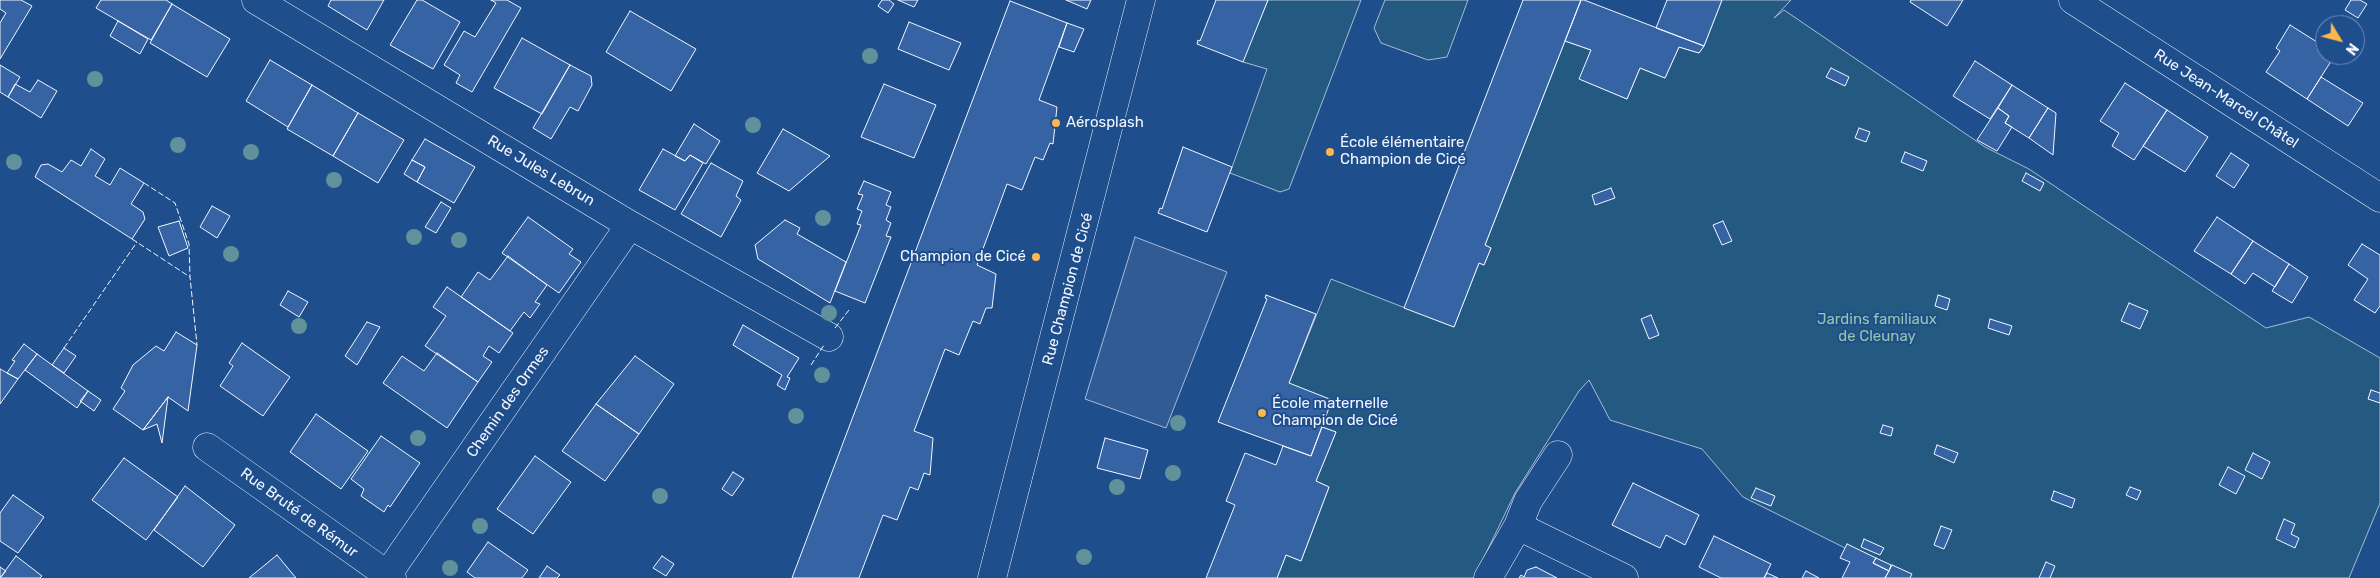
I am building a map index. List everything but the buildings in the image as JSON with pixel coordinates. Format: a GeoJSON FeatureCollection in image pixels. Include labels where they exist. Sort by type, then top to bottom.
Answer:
{"type":"FeatureCollection","features":[{"type":"Feature","properties":{"kind":"street","name":"Rue Jules Lebrun"},"geometry":{"type":"LineString","coordinates":[[256,0],[630,225],[829,337]]}},
{"type":"Feature","properties":{"kind":"street","name":"Rue Champion de Cicé"},"geometry":{"type":"LineString","coordinates":[[992,578],[1141,0]]}},
{"type":"Feature","properties":{"kind":"street","name":"Rue Jean-Marcel Châtel"},"geometry":{"type":"LineString","coordinates":[[2073,0],[2380,198]]}},
{"type":"Feature","properties":{"kind":"street","name":"Chemin des Ormes"},"geometry":{"type":"LineString","coordinates":[[388,577],[630,225]]}},
{"type":"Feature","properties":{"kind":"street","name":"Rue Bruté de Rémur"},"geometry":{"type":"LineString","coordinates":[[207,447],[388,577]]}},
{"type":"Feature","properties":{"kind":"street"},"geometry":{"type":"LineString","coordinates":[[1488,578],[1518,526],[1528,501],[1558,455]]}},
{"type":"Feature","properties":{"kind":"street"},"geometry":{"type":"LineString","coordinates":[[1518,526],[1624,578]]}},
{"type":"Feature","properties":{"kind":"green space"},"geometry":{"type":"Polygon","coordinates":[[[1268,0],[1361,0],[1289,189],[1280,192],[1230,173],[1267,69],[1243,62],[1243,59],[1268,0]]]}},
{"type":"Feature","properties":{"kind":"green space"},"geometry":{"type":"Polygon","coordinates":[[[1385,0],[1468,0],[1447,57],[1428,60],[1381,43],[1374,28],[1385,0]]]}},
{"type":"Feature","properties":{"kind":"green space","name":"Jardins familiaux de Cleunay"},"geometry":{"type":"Polygon","coordinates":[[[1722,0],[1791,0],[1774,18],[1784,10],[1985,147],[2029,169],[2266,328],[2309,317],[2380,358],[2380,503],[2349,578],[1905,578],[1743,497],[1702,449],[1610,420],[1589,380],[1579,391],[1515,493],[1474,578],[1277,578],[1286,555],[1301,561],[1329,487],[1316,481],[1336,432],[1322,427],[1289,383],[1331,279],[1454,327],[1479,263],[1484,265],[1491,248],[1485,245],[1565,41],[1591,50],[1580,79],[1627,99],[1640,68],[1665,78],[1679,47],[1699,53],[1704,46],[1722,0]]]}},
{"type":"Feature","properties":{"kind":"shaded area"},"geometry":{"type":"Polygon","coordinates":[[[1135,237],[1227,272],[1166,428],[1085,399],[1135,237]]]}},
{"type":"Feature","properties":{"kind":"fence"},"geometry":{"type":"LineString","coordinates":[[144,183],[175,203],[189,244],[190,277],[197,345]]}},
{"type":"Feature","properties":{"kind":"fence"},"geometry":{"type":"LineString","coordinates":[[132,239],[190,277]]}},
{"type":"Feature","properties":{"kind":"fence"},"geometry":{"type":"LineString","coordinates":[[64,348],[137,242]]}},
{"type":"Feature","properties":{"kind":"fence"},"geometry":{"type":"LineString","coordinates":[[835,328],[849,310]]}},
{"type":"Feature","properties":{"kind":"fence"},"geometry":{"type":"LineString","coordinates":[[811,365],[824,345]]}},
{"type":"Feature","properties":{"kind":"place","name":"Aérosplash"},"geometry":{"type":"Point","coordinates":[1056,123]}},
{"type":"Feature","properties":{"kind":"place","name":"École élémentaire Champion de Cicé"},"geometry":{"type":"Point","coordinates":[1330,152]}},
{"type":"Feature","properties":{"kind":"place","name":"Champion de Cicé"},"geometry":{"type":"Point","coordinates":[1036,257]}},
{"type":"Feature","properties":{"kind":"place","name":"École maternelle Champion de Cicé"},"geometry":{"type":"Point","coordinates":[1262,413]}}]}
